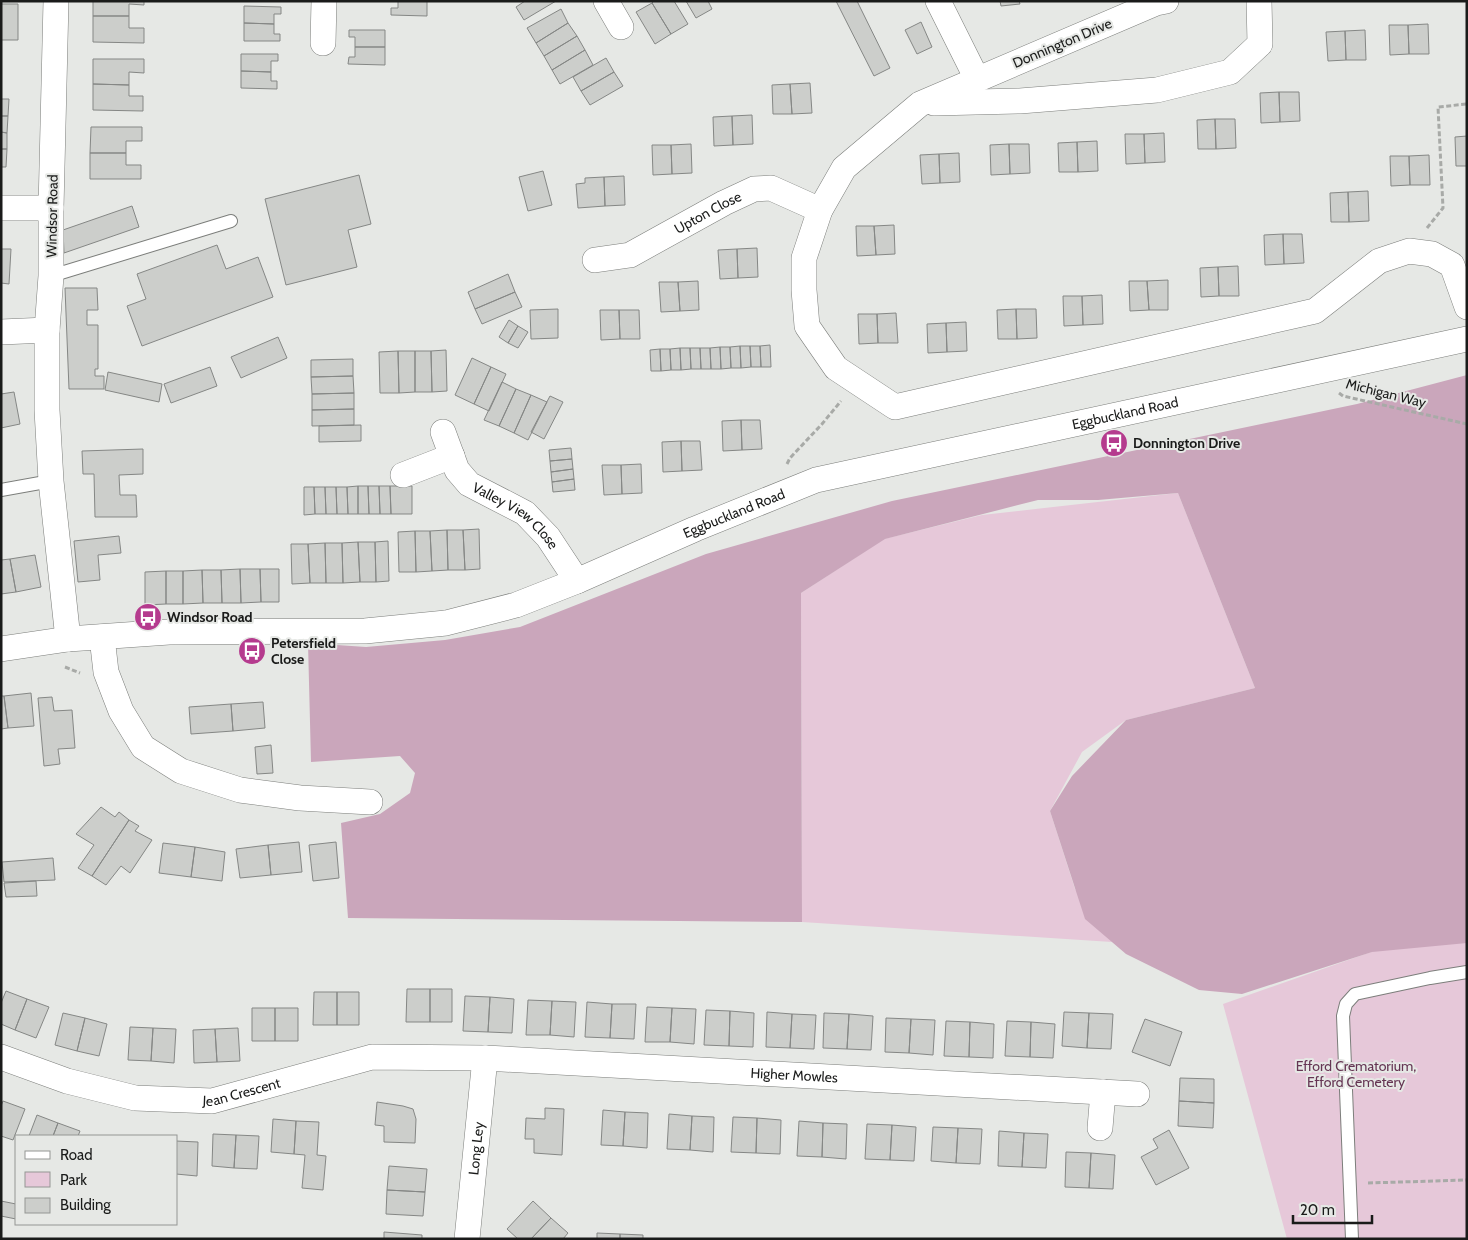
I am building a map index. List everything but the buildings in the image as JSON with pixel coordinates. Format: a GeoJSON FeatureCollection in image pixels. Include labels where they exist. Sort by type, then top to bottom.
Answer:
{"type":"FeatureCollection","features":[{"type":"Feature","properties":{"kind":"street","name":"Windsor Road"},"geometry":{"type":"LineString","coordinates":[[56,1],[51,276],[47,330],[47,410],[51,481],[68,639]]}},
{"type":"Feature","properties":{"kind":"street"},"geometry":{"type":"LineString","coordinates":[[323,43],[324,1]]}},
{"type":"Feature","properties":{"kind":"street"},"geometry":{"type":"LineString","coordinates":[[606,1],[621,26]]}},
{"type":"Feature","properties":{"kind":"street"},"geometry":{"type":"LineString","coordinates":[[938,1],[977,79]]}},
{"type":"Feature","properties":{"kind":"street","name":"Donnington Drive"},"geometry":{"type":"LineString","coordinates":[[1166,1],[1156,3],[920,104],[844,168],[820,210],[804,258],[807,326],[836,368],[894,406],[1315,311],[1379,261],[1409,251],[1459,259],[1467,307]]}},
{"type":"Feature","properties":{"kind":"street"},"geometry":{"type":"LineString","coordinates":[[920,104],[1020,101],[1157,90],[1230,72],[1260,44],[1259,1]]}},
{"type":"Feature","properties":{"kind":"street","name":"Upton Close"},"geometry":{"type":"LineString","coordinates":[[595,259],[630,255],[724,202],[754,189],[771,188],[820,210]]}},
{"type":"Feature","properties":{"kind":"street"},"geometry":{"type":"LineString","coordinates":[[1,208],[51,208]]}},
{"type":"Feature","properties":{"kind":"street"},"geometry":{"type":"LineString","coordinates":[[1,332],[47,330]]}},
{"type":"Feature","properties":{"kind":"street","name":"Eggbuckland Road"},"geometry":{"type":"LineString","coordinates":[[1,649],[68,639],[169,632],[365,630],[446,623],[516,605],[816,480],[1467,338]]}},
{"type":"Feature","properties":{"kind":"street","name":"Valley View Close"},"geometry":{"type":"LineString","coordinates":[[443,432],[457,470],[469,484],[525,513],[548,537],[576,581]]}},
{"type":"Feature","properties":{"kind":"street"},"geometry":{"type":"LineString","coordinates":[[403,475],[452,456]]}},
{"type":"Feature","properties":{"kind":"street"},"geometry":{"type":"LineString","coordinates":[[102,637],[106,672],[121,711],[143,747],[181,771],[240,790],[300,798],[370,802]]}},
{"type":"Feature","properties":{"kind":"street","name":"Jean Crescent"},"geometry":{"type":"LineString","coordinates":[[1,1057],[67,1081],[135,1098],[212,1101],[372,1057],[485,1058]]}},
{"type":"Feature","properties":{"kind":"street","name":"Higher Mowles"},"geometry":{"type":"LineString","coordinates":[[485,1058],[1137,1094]]}},
{"type":"Feature","properties":{"kind":"street","name":"Long Ley"},"geometry":{"type":"LineString","coordinates":[[467,1239],[485,1058]]}},
{"type":"Feature","properties":{"kind":"street"},"geometry":{"type":"LineString","coordinates":[[1100,1128],[1103,1092]]}},
{"type":"Feature","properties":{"kind":"lane"},"geometry":{"type":"LineString","coordinates":[[51,276],[231,221]]}},
{"type":"Feature","properties":{"kind":"lane"},"geometry":{"type":"LineString","coordinates":[[1,490],[51,481]]}},
{"type":"Feature","properties":{"kind":"lane"},"geometry":{"type":"LineString","coordinates":[[1352,1239],[1344,1016],[1346,1004],[1356,994],[1467,972]]}},
{"type":"Feature","properties":{"kind":"path"},"geometry":{"type":"LineString","coordinates":[[1443,208],[1438,107],[1467,104]]}},
{"type":"Feature","properties":{"kind":"path","name":"Michigan Way"},"geometry":{"type":"LineString","coordinates":[[1304,374],[1344,396],[1467,424]]}},
{"type":"Feature","properties":{"kind":"path"},"geometry":{"type":"LineString","coordinates":[[771,498],[790,458],[822,424],[857,381]]}},
{"type":"Feature","properties":{"kind":"path"},"geometry":{"type":"LineString","coordinates":[[64,666],[82,675]]}},
{"type":"Feature","properties":{"kind":"path"},"geometry":{"type":"LineString","coordinates":[[1350,1183],[1467,1180]]}},
{"type":"Feature","properties":{"kind":"green space"},"geometry":{"type":"Polygon","coordinates":[[[1178,493],[1255,688],[1126,720],[1082,752],[1050,811],[1075,889],[1112,942],[802,922],[801,593],[884,539],[982,515],[1178,493]]]}},
{"type":"Feature","properties":{"kind":"green space","name":"Efford Crematorium, Efford Cemetery"},"geometry":{"type":"Polygon","coordinates":[[[1467,939],[1467,1239],[1287,1239],[1223,1004],[1374,951],[1467,939]]]}},
{"type":"Feature","properties":{"kind":"shaded area"},"geometry":{"type":"Polygon","coordinates":[[[1467,375],[1467,943],[1372,952],[1242,994],[1199,990],[1126,954],[1085,919],[1050,811],[1072,776],[1126,720],[1255,688],[1178,493],[1098,500],[1038,500],[885,539],[801,593],[802,922],[348,918],[341,823],[380,814],[410,793],[415,773],[400,756],[311,762],[308,643],[366,647],[445,640],[520,627],[706,554],[892,501],[1357,404],[1467,375]]]}},
{"type":"Feature","properties":{"kind":"place","name":"Donnington Drive"},"geometry":{"type":"Point","coordinates":[1114,443]}},
{"type":"Feature","properties":{"kind":"place","name":"Windsor Road"},"geometry":{"type":"Point","coordinates":[148,617]}},
{"type":"Feature","properties":{"kind":"place","name":"Petersfield Close"},"geometry":{"type":"Point","coordinates":[252,651]}}]}
